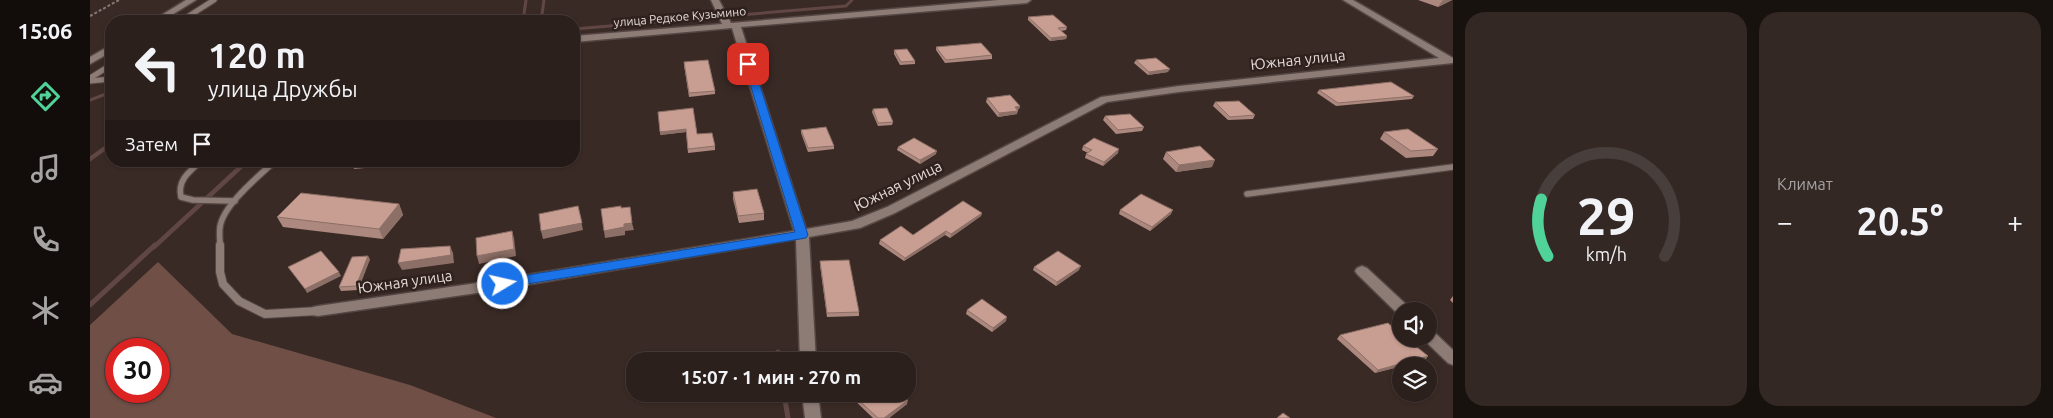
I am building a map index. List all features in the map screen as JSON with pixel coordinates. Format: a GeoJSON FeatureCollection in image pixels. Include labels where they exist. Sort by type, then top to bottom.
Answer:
{"type":"FeatureCollection","features":[{"type":"Feature","properties":{"kind":"street"},"geometry":{"type":"LineString","coordinates":[[166,15],[192,0]]}},
{"type":"Feature","properties":{"kind":"street"},"geometry":{"type":"LineString","coordinates":[[715,0],[732,26],[802,235],[808,352]]}},
{"type":"Feature","properties":{"kind":"street","name":"улица Редкое Кузьмино"},"geometry":{"type":"LineString","coordinates":[[580,39],[1027,0]]}},
{"type":"Feature","properties":{"kind":"street"},"geometry":{"type":"LineString","coordinates":[[1347,0],[1451,61]]}},
{"type":"Feature","properties":{"kind":"street"},"geometry":{"type":"LineString","coordinates":[[90,61],[105,52]]}},
{"type":"Feature","properties":{"kind":"street","name":"Южная улица"},"geometry":{"type":"LineString","coordinates":[[318,311],[494,285],[855,225],[891,210],[1105,99],[1179,89],[1451,61]]}},
{"type":"Feature","properties":{"kind":"street"},"geometry":{"type":"LineString","coordinates":[[1362,271],[1395,302]]}},
{"type":"Feature","properties":{"kind":"street"},"geometry":{"type":"LineString","coordinates":[[1437,344],[1453,359]]}},
{"type":"Feature","properties":{"kind":"street"},"geometry":{"type":"LineString","coordinates":[[811,402],[812,418]]}},
{"type":"Feature","properties":{"kind":"lane"},"geometry":{"type":"LineString","coordinates":[[190,15],[214,0]]}},
{"type":"Feature","properties":{"kind":"lane"},"geometry":{"type":"LineString","coordinates":[[90,80],[105,69]]}},
{"type":"Feature","properties":{"kind":"lane"},"geometry":{"type":"LineString","coordinates":[[90,80],[105,79]]}},
{"type":"Feature","properties":{"kind":"lane"},"geometry":{"type":"LineString","coordinates":[[195,167],[181,181],[178,190],[181,197],[193,200],[235,201]]}},
{"type":"Feature","properties":{"kind":"lane"},"geometry":{"type":"LineString","coordinates":[[268,167],[249,185],[229,208],[220,225],[220,272],[223,284],[239,300],[265,314],[318,311]]}},
{"type":"Feature","properties":{"kind":"lane"},"geometry":{"type":"LineString","coordinates":[[1247,194],[1453,167]]}},
{"type":"Feature","properties":{"kind":"path"},"geometry":{"type":"LineString","coordinates":[[90,16],[119,0]]}},
{"type":"Feature","properties":{"kind":"shaded area"},"geometry":{"type":"Polygon","coordinates":[[[158,262],[232,334],[410,385],[496,418],[90,418],[90,325],[158,262]]]}},
{"type":"Feature","properties":{"kind":"building"},"geometry":{"type":"Polygon","coordinates":[[[1053,15],[1067,27],[1058,28],[1067,36],[1051,38],[1028,17],[1053,15]]]}},
{"type":"Feature","properties":{"kind":"building"},"geometry":{"type":"Polygon","coordinates":[[[981,43],[992,55],[946,60],[936,47],[981,43]]]}},
{"type":"Feature","properties":{"kind":"building"},"geometry":{"type":"Polygon","coordinates":[[[907,49],[915,61],[901,62],[894,50],[907,49]]]}},
{"type":"Feature","properties":{"kind":"building"},"geometry":{"type":"Polygon","coordinates":[[[1156,58],[1170,69],[1149,72],[1136,60],[1156,58]]]}},
{"type":"Feature","properties":{"kind":"building"},"geometry":{"type":"Polygon","coordinates":[[[708,60],[715,91],[689,93],[684,62],[708,60]]]}},
{"type":"Feature","properties":{"kind":"building"},"geometry":{"type":"Polygon","coordinates":[[[1391,82],[1414,96],[1338,103],[1319,90],[1391,82]]]}},
{"type":"Feature","properties":{"kind":"building"},"geometry":{"type":"Polygon","coordinates":[[[1010,95],[1020,106],[1015,107],[1018,111],[999,113],[987,98],[1010,95]]]}},
{"type":"Feature","properties":{"kind":"building"},"geometry":{"type":"Polygon","coordinates":[[[1239,101],[1255,115],[1230,117],[1215,102],[1239,101]]]}},
{"type":"Feature","properties":{"kind":"building"},"geometry":{"type":"Polygon","coordinates":[[[693,108],[697,134],[712,133],[715,146],[688,149],[686,129],[660,132],[658,112],[693,108]]]}},
{"type":"Feature","properties":{"kind":"building"},"geometry":{"type":"Polygon","coordinates":[[[887,108],[893,122],[878,123],[873,109],[887,108]]]}},
{"type":"Feature","properties":{"kind":"building"},"geometry":{"type":"Polygon","coordinates":[[[1130,114],[1144,127],[1118,130],[1105,116],[1130,114]]]}},
{"type":"Feature","properties":{"kind":"building"},"geometry":{"type":"Polygon","coordinates":[[[826,127],[834,146],[808,148],[801,130],[826,127]]]}},
{"type":"Feature","properties":{"kind":"building"},"geometry":{"type":"Polygon","coordinates":[[[1408,129],[1438,149],[1411,151],[1384,132],[1408,129]]]}},
{"type":"Feature","properties":{"kind":"building"},"geometry":{"type":"Polygon","coordinates":[[[914,138],[937,151],[920,160],[898,147],[914,138]]]}},
{"type":"Feature","properties":{"kind":"building"},"geometry":{"type":"Polygon","coordinates":[[[1094,138],[1119,149],[1104,162],[1086,154],[1092,150],[1083,146],[1094,138]]]}},
{"type":"Feature","properties":{"kind":"building"},"geometry":{"type":"Polygon","coordinates":[[[1200,146],[1215,160],[1179,165],[1166,152],[1200,146]]]}},
{"type":"Feature","properties":{"kind":"building"},"geometry":{"type":"Polygon","coordinates":[[[757,189],[764,213],[738,216],[733,192],[757,189]]]}},
{"type":"Feature","properties":{"kind":"building"},"geometry":{"type":"Polygon","coordinates":[[[301,193],[399,204],[379,229],[277,217],[301,193]]]}},
{"type":"Feature","properties":{"kind":"building"},"geometry":{"type":"Polygon","coordinates":[[[1141,194],[1173,210],[1152,227],[1120,210],[1141,194]]]}},
{"type":"Feature","properties":{"kind":"building"},"geometry":{"type":"Polygon","coordinates":[[[963,201],[982,213],[951,234],[946,231],[905,258],[880,240],[901,226],[913,235],[963,201]]]}},
{"type":"Feature","properties":{"kind":"building"},"geometry":{"type":"Polygon","coordinates":[[[578,206],[582,223],[541,231],[539,214],[578,206]]]}},
{"type":"Feature","properties":{"kind":"building"},"geometry":{"type":"Polygon","coordinates":[[[621,206],[621,208],[630,207],[632,223],[624,224],[624,227],[604,231],[601,209],[621,206]]]}},
{"type":"Feature","properties":{"kind":"building"},"geometry":{"type":"Polygon","coordinates":[[[512,231],[514,249],[477,256],[476,238],[512,231]]]}},
{"type":"Feature","properties":{"kind":"building"},"geometry":{"type":"Polygon","coordinates":[[[450,246],[451,255],[398,263],[401,249],[450,246]]]}},
{"type":"Feature","properties":{"kind":"building"},"geometry":{"type":"Polygon","coordinates":[[[321,251],[339,272],[305,289],[288,267],[321,251]]]}},
{"type":"Feature","properties":{"kind":"building"},"geometry":{"type":"Polygon","coordinates":[[[1058,251],[1081,266],[1057,282],[1034,267],[1058,251]]]}},
{"type":"Feature","properties":{"kind":"building"},"geometry":{"type":"Polygon","coordinates":[[[368,256],[356,286],[339,287],[352,257],[368,256]]]}},
{"type":"Feature","properties":{"kind":"building"},"geometry":{"type":"Polygon","coordinates":[[[849,260],[859,312],[827,313],[820,261],[849,260]]]}},
{"type":"Feature","properties":{"kind":"building"},"geometry":{"type":"Polygon","coordinates":[[[982,299],[1007,317],[993,328],[967,310],[982,299]]]}},
{"type":"Feature","properties":{"kind":"building"},"geometry":{"type":"Polygon","coordinates":[[[1388,323],[1392,326],[1392,347],[1417,347],[1428,356],[1392,357],[1392,366],[1378,370],[1340,335],[1388,323]]]}},
{"type":"Feature","properties":{"kind":"building"},"geometry":{"type":"Polygon","coordinates":[[[861,402],[905,402],[884,418],[878,418],[861,402]]]}},
{"type":"Feature","properties":{"kind":"building"},"geometry":{"type":"Polygon","coordinates":[[[1283,413],[1290,418],[1277,418],[1283,413]]]}},
{"type":"Feature","properties":{"kind":"waterway"},"geometry":{"type":"LineString","coordinates":[[524,15],[526,0]]}},
{"type":"Feature","properties":{"kind":"waterway"},"geometry":{"type":"LineString","coordinates":[[542,15],[544,0]]}},
{"type":"Feature","properties":{"kind":"waterway"},"geometry":{"type":"LineString","coordinates":[[580,28],[846,6],[852,0]]}},
{"type":"Feature","properties":{"kind":"waterway"},"geometry":{"type":"LineString","coordinates":[[90,100],[105,94]]}},
{"type":"Feature","properties":{"kind":"waterway"},"geometry":{"type":"LineString","coordinates":[[90,159],[105,148]]}},
{"type":"Feature","properties":{"kind":"waterway"},"geometry":{"type":"LineString","coordinates":[[154,247],[241,167]]}},
{"type":"Feature","properties":{"kind":"waterway"},"geometry":{"type":"LineString","coordinates":[[90,305],[155,245]]}},
{"type":"Feature","properties":{"kind":"waterway"},"geometry":{"type":"LineString","coordinates":[[785,402],[788,418]]}},
{"type":"Feature","properties":{"kind":"route"},"geometry":{"type":"LineString","coordinates":[[503,284],[802,235],[748,64]]}}]}
